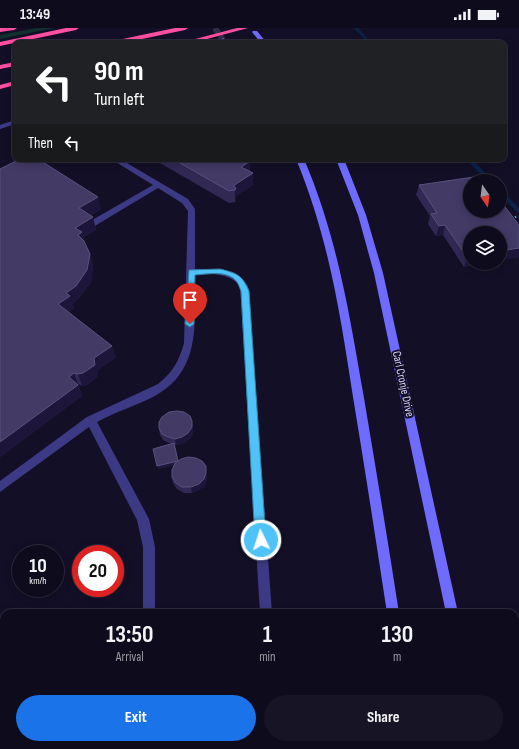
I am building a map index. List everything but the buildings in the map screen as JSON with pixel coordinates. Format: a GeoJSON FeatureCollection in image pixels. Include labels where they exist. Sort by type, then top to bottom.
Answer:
{"type":"FeatureCollection","features":[{"type":"Feature","properties":{"kind":"highway"},"geometry":{"type":"LineString","coordinates":[[0,30],[14,28]]}},
{"type":"Feature","properties":{"kind":"highway"},"geometry":{"type":"LineString","coordinates":[[19,40],[76,28]]}},
{"type":"Feature","properties":{"kind":"highway"},"geometry":{"type":"LineString","coordinates":[[127,40],[185,28]]}},
{"type":"Feature","properties":{"kind":"highway"},"geometry":{"type":"LineString","coordinates":[[195,40],[245,28]]}},
{"type":"Feature","properties":{"kind":"highway"},"geometry":{"type":"LineString","coordinates":[[0,44],[12,41]]}},
{"type":"Feature","properties":{"kind":"highway"},"geometry":{"type":"LineString","coordinates":[[0,67],[12,65]]}},
{"type":"Feature","properties":{"kind":"highway"},"geometry":{"type":"LineString","coordinates":[[0,87],[12,84]]}},
{"type":"Feature","properties":{"kind":"main road"},"geometry":{"type":"LineString","coordinates":[[255,32],[262,40]]}},
{"type":"Feature","properties":{"kind":"main road"},"geometry":{"type":"LineString","coordinates":[[301,162],[322,214],[338,276],[349,333],[392,609]]}},
{"type":"Feature","properties":{"kind":"main road","name":"Carl Cronje Drive"},"geometry":{"type":"LineString","coordinates":[[341,162],[363,216],[375,258],[391,326],[451,609]]}},
{"type":"Feature","properties":{"kind":"lane"},"geometry":{"type":"LineString","coordinates":[[0,127],[12,123]]}},
{"type":"Feature","properties":{"kind":"lane"},"geometry":{"type":"LineString","coordinates":[[0,487],[92,420],[154,392],[169,382],[183,365],[189,343],[192,211],[185,200],[120,162]]}},
{"type":"Feature","properties":{"kind":"lane"},"geometry":{"type":"LineString","coordinates":[[90,226],[158,185]]}},
{"type":"Feature","properties":{"kind":"lane"},"geometry":{"type":"LineString","coordinates":[[191,272],[226,273],[236,277],[244,286],[266,609]]}},
{"type":"Feature","properties":{"kind":"lane"},"geometry":{"type":"LineString","coordinates":[[92,420],[143,519],[149,547],[149,609]]}},
{"type":"Feature","properties":{"kind":"path"},"geometry":{"type":"LineString","coordinates":[[504,219],[519,216]]}},
{"type":"Feature","properties":{"kind":"green space"},"geometry":{"type":"Polygon","coordinates":[[[37,28],[55,28],[0,39],[0,35],[37,28]]]}},
{"type":"Feature","properties":{"kind":"waterway"},"geometry":{"type":"LineString","coordinates":[[356,28],[367,40]]}},
{"type":"Feature","properties":{"kind":"waterway"},"geometry":{"type":"LineString","coordinates":[[472,162],[483,174]]}},
{"type":"Feature","properties":{"kind":"waterway"},"geometry":{"type":"LineString","coordinates":[[507,199],[519,211]]}},
{"type":"Feature","properties":{"kind":"tunnel"},"geometry":{"type":"LineString","coordinates":[[215,28],[223,40]]}},
{"type":"Feature","properties":{"kind":"route"},"geometry":{"type":"LineString","coordinates":[[190,324],[191,272],[226,273],[231,274],[241,281],[245,291],[261,540]]}}]}
